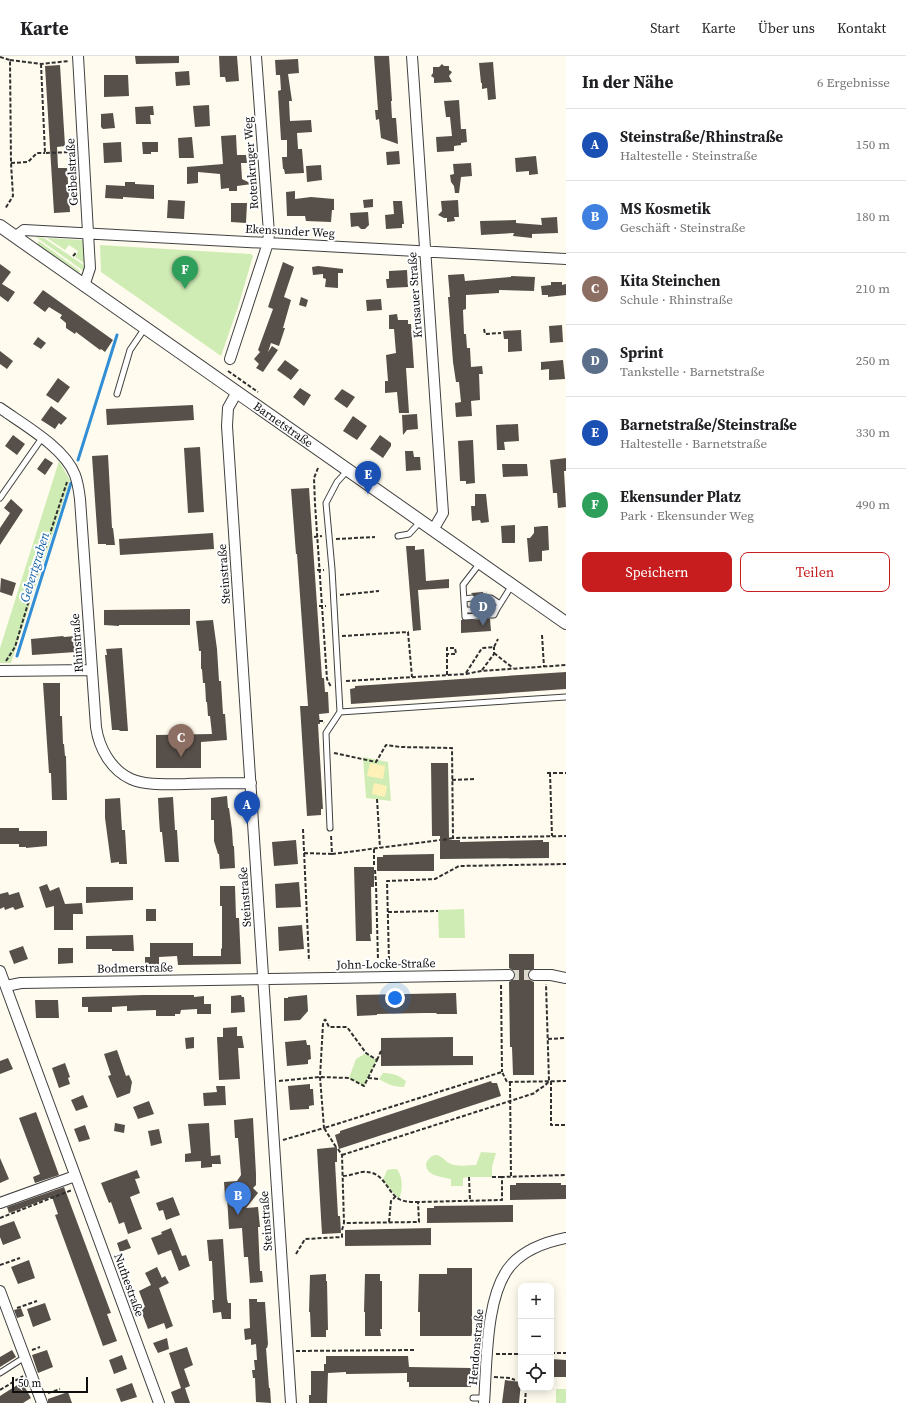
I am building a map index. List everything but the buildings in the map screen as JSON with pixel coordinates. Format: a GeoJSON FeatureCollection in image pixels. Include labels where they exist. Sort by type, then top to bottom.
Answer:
{"type":"FeatureCollection","features":[{"type":"Feature","properties":{"kind":"street","name":"Rotenkruger Weg"},"geometry":{"type":"LineString","coordinates":[[230,359],[268,243],[256,56]]}},
{"type":"Feature","properties":{"kind":"street","name":"Krusauer Straße"},"geometry":{"type":"LineString","coordinates":[[412,56],[443,513],[433,530]]}},
{"type":"Feature","properties":{"kind":"street","name":"Geibelstraße"},"geometry":{"type":"LineString","coordinates":[[74,58],[90,268],[84,286]]}},
{"type":"Feature","properties":{"kind":"street","name":"Barnetstraße"},"geometry":{"type":"LineString","coordinates":[[0,226],[566,623]]}},
{"type":"Feature","properties":{"kind":"street","name":"Ekensunder Weg"},"geometry":{"type":"LineString","coordinates":[[15,237],[24,230],[566,258]]}},
{"type":"Feature","properties":{"kind":"street","name":"Steinstraße"},"geometry":{"type":"LineString","coordinates":[[237,392],[228,408],[227,426],[292,1403]]}},
{"type":"Feature","properties":{"kind":"street","name":"Rhinstraße"},"geometry":{"type":"LineString","coordinates":[[0,408],[59,451],[68,462],[75,475],[78,486],[97,736],[100,746],[110,762],[119,771],[131,779],[150,783],[251,783]]}},
{"type":"Feature","properties":{"kind":"street"},"geometry":{"type":"LineString","coordinates":[[2,667],[92,670]]}},
{"type":"Feature","properties":{"kind":"street","name":"Nuthestraße"},"geometry":{"type":"LineString","coordinates":[[0,971],[159,1403]]}},
{"type":"Feature","properties":{"kind":"street","name":"John-Locke-Straße"},"geometry":{"type":"LineString","coordinates":[[264,979],[509,975]]}},
{"type":"Feature","properties":{"kind":"street"},"geometry":{"type":"LineString","coordinates":[[534,975],[551,975],[566,978]]}},
{"type":"Feature","properties":{"kind":"street","name":"Bodmerstraße"},"geometry":{"type":"LineString","coordinates":[[6,986],[28,983],[264,979]]}},
{"type":"Feature","properties":{"kind":"street"},"geometry":{"type":"LineString","coordinates":[[0,1203],[75,1176]]}},
{"type":"Feature","properties":{"kind":"street","name":"Hendonstraße"},"geometry":{"type":"LineString","coordinates":[[484,1400],[491,1310],[500,1283],[512,1264],[533,1248],[566,1238]]}},
{"type":"Feature","properties":{"kind":"street"},"geometry":{"type":"LineString","coordinates":[[0,1290],[42,1403]]}},
{"type":"Feature","properties":{"kind":"lane"},"geometry":{"type":"LineString","coordinates":[[117,394],[130,350],[145,328]]}},
{"type":"Feature","properties":{"kind":"lane"},"geometry":{"type":"LineString","coordinates":[[0,498],[42,438]]}},
{"type":"Feature","properties":{"kind":"lane"},"geometry":{"type":"LineString","coordinates":[[330,828],[326,733],[340,712],[326,504],[337,482],[348,470]]}},
{"type":"Feature","properties":{"kind":"lane"},"geometry":{"type":"LineString","coordinates":[[398,536],[409,534],[421,521]]}},
{"type":"Feature","properties":{"kind":"lane"},"geometry":{"type":"LineString","coordinates":[[478,616],[465,617],[463,585],[480,563]]}},
{"type":"Feature","properties":{"kind":"lane"},"geometry":{"type":"LineString","coordinates":[[489,615],[494,615],[512,585]]}},
{"type":"Feature","properties":{"kind":"lane"},"geometry":{"type":"LineString","coordinates":[[464,598],[472,598]]}},
{"type":"Feature","properties":{"kind":"lane"},"geometry":{"type":"LineString","coordinates":[[483,598],[490,598],[498,607]]}},
{"type":"Feature","properties":{"kind":"lane"},"geometry":{"type":"LineString","coordinates":[[489,609],[498,607]]}},
{"type":"Feature","properties":{"kind":"lane"},"geometry":{"type":"LineString","coordinates":[[465,610],[477,610]]}},
{"type":"Feature","properties":{"kind":"lane"},"geometry":{"type":"LineString","coordinates":[[340,712],[566,697]]}},
{"type":"Feature","properties":{"kind":"lane"},"geometry":{"type":"LineString","coordinates":[[0,1373],[25,1357]]}},
{"type":"Feature","properties":{"kind":"lane"},"geometry":{"type":"LineString","coordinates":[[473,1398],[484,1400]]}},
{"type":"Feature","properties":{"kind":"path"},"geometry":{"type":"LineString","coordinates":[[0,57],[10,60],[41,64],[74,58]]}},
{"type":"Feature","properties":{"kind":"path"},"geometry":{"type":"LineString","coordinates":[[5,209],[13,196],[11,163],[10,60]]}},
{"type":"Feature","properties":{"kind":"path"},"geometry":{"type":"LineString","coordinates":[[41,64],[45,153]]}},
{"type":"Feature","properties":{"kind":"path"},"geometry":{"type":"LineString","coordinates":[[11,163],[28,162],[37,153],[76,152]]}},
{"type":"Feature","properties":{"kind":"path"},"geometry":{"type":"LineString","coordinates":[[73,256],[75,254],[74,253]]}},
{"type":"Feature","properties":{"kind":"path"},"geometry":{"type":"LineString","coordinates":[[484,329],[484,334],[501,332]]}},
{"type":"Feature","properties":{"kind":"path"},"geometry":{"type":"LineString","coordinates":[[318,468],[314,478],[317,536],[327,679],[332,689]]}},
{"type":"Feature","properties":{"kind":"path"},"geometry":{"type":"LineString","coordinates":[[2,667],[15,647],[39,567],[69,476]]}},
{"type":"Feature","properties":{"kind":"path"},"geometry":{"type":"LineString","coordinates":[[329,540],[375,537]]}},
{"type":"Feature","properties":{"kind":"path"},"geometry":{"type":"LineString","coordinates":[[333,596],[379,591]]}},
{"type":"Feature","properties":{"kind":"path"},"geometry":{"type":"LineString","coordinates":[[336,637],[408,632],[412,677]]}},
{"type":"Feature","properties":{"kind":"path"},"geometry":{"type":"LineString","coordinates":[[542,634],[544,667]]}},
{"type":"Feature","properties":{"kind":"path"},"geometry":{"type":"LineString","coordinates":[[481,671],[494,653],[494,647],[498,639]]}},
{"type":"Feature","properties":{"kind":"path"},"geometry":{"type":"LineString","coordinates":[[466,674],[482,648],[494,647]]}},
{"type":"Feature","properties":{"kind":"path"},"geometry":{"type":"LineString","coordinates":[[447,675],[447,648],[455,648],[456,654],[448,654]]}},
{"type":"Feature","properties":{"kind":"path"},"geometry":{"type":"LineString","coordinates":[[494,653],[513,669]]}},
{"type":"Feature","properties":{"kind":"path"},"geometry":{"type":"LineString","coordinates":[[338,682],[466,674],[481,671],[566,665]]}},
{"type":"Feature","properties":{"kind":"path"},"geometry":{"type":"LineString","coordinates":[[323,721],[328,716]]}},
{"type":"Feature","properties":{"kind":"path"},"geometry":{"type":"LineString","coordinates":[[327,752],[376,762],[386,745],[400,748],[452,748],[453,838]]}},
{"type":"Feature","properties":{"kind":"path"},"geometry":{"type":"LineString","coordinates":[[552,836],[548,773],[566,773]]}},
{"type":"Feature","properties":{"kind":"path"},"geometry":{"type":"LineString","coordinates":[[452,780],[476,779]]}},
{"type":"Feature","properties":{"kind":"path"},"geometry":{"type":"LineString","coordinates":[[377,799],[380,848]]}},
{"type":"Feature","properties":{"kind":"path"},"geometry":{"type":"LineString","coordinates":[[330,828],[332,854]]}},
{"type":"Feature","properties":{"kind":"path"},"geometry":{"type":"LineString","coordinates":[[303,829],[309,961]]}},
{"type":"Feature","properties":{"kind":"path"},"geometry":{"type":"LineString","coordinates":[[304,854],[332,854],[453,838],[566,836]]}},
{"type":"Feature","properties":{"kind":"path"},"geometry":{"type":"LineString","coordinates":[[374,848],[375,920],[378,960]]}},
{"type":"Feature","properties":{"kind":"path"},"geometry":{"type":"LineString","coordinates":[[389,960],[387,881],[436,879],[459,866],[566,864]]}},
{"type":"Feature","properties":{"kind":"path"},"geometry":{"type":"LineString","coordinates":[[388,912],[438,911]]}},
{"type":"Feature","properties":{"kind":"path"},"geometry":{"type":"LineString","coordinates":[[546,983],[551,1125],[566,1125]]}},
{"type":"Feature","properties":{"kind":"path"},"geometry":{"type":"LineString","coordinates":[[501,984],[502,1072],[507,1082],[566,1081]]}},
{"type":"Feature","properties":{"kind":"path"},"geometry":{"type":"LineString","coordinates":[[336,1146],[324,1128],[320,1077],[323,1024],[325,1019],[328,1028],[347,1028],[366,1053],[377,1060]]}},
{"type":"Feature","properties":{"kind":"path"},"geometry":{"type":"LineString","coordinates":[[548,1039],[566,1038]]}},
{"type":"Feature","properties":{"kind":"path"},"geometry":{"type":"LineString","coordinates":[[279,1081],[320,1077],[349,1078],[364,1086],[381,1052]]}},
{"type":"Feature","properties":{"kind":"path"},"geometry":{"type":"LineString","coordinates":[[283,1140],[502,1072]]}},
{"type":"Feature","properties":{"kind":"path"},"geometry":{"type":"LineString","coordinates":[[368,1078],[379,1079]]}},
{"type":"Feature","properties":{"kind":"path"},"geometry":{"type":"LineString","coordinates":[[342,1155],[535,1093],[538,1088],[546,1085],[550,1081]]}},
{"type":"Feature","properties":{"kind":"path"},"geometry":{"type":"LineString","coordinates":[[510,1082],[511,1177]]}},
{"type":"Feature","properties":{"kind":"path"},"geometry":{"type":"LineString","coordinates":[[338,1149],[342,1155],[344,1223],[342,1230]]}},
{"type":"Feature","properties":{"kind":"path"},"geometry":{"type":"LineString","coordinates":[[343,1176],[362,1172],[370,1173],[380,1177],[399,1199],[418,1202],[502,1200],[502,1177]]}},
{"type":"Feature","properties":{"kind":"path"},"geometry":{"type":"LineString","coordinates":[[492,1177],[566,1175]]}},
{"type":"Feature","properties":{"kind":"path"},"geometry":{"type":"LineString","coordinates":[[469,1177],[470,1201]]}},
{"type":"Feature","properties":{"kind":"path"},"geometry":{"type":"LineString","coordinates":[[0,1218],[72,1190]]}},
{"type":"Feature","properties":{"kind":"path"},"geometry":{"type":"LineString","coordinates":[[388,1222],[391,1201],[396,1196]]}},
{"type":"Feature","properties":{"kind":"path"},"geometry":{"type":"LineString","coordinates":[[344,1223],[419,1222],[418,1202]]}},
{"type":"Feature","properties":{"kind":"path"},"geometry":{"type":"LineString","coordinates":[[296,1254],[305,1239],[342,1237],[342,1233]]}},
{"type":"Feature","properties":{"kind":"path"},"geometry":{"type":"LineString","coordinates":[[0,1265],[20,1258]]}},
{"type":"Feature","properties":{"kind":"path"},"geometry":{"type":"LineString","coordinates":[[8,1312],[37,1300]]}},
{"type":"Feature","properties":{"kind":"path"},"geometry":{"type":"LineString","coordinates":[[296,1351],[415,1350]]}},
{"type":"Feature","properties":{"kind":"path"},"geometry":{"type":"LineString","coordinates":[[554,1353],[566,1353]]}},
{"type":"Feature","properties":{"kind":"path"},"geometry":{"type":"LineString","coordinates":[[496,1354],[518,1354]]}},
{"type":"Feature","properties":{"kind":"path"},"geometry":{"type":"LineString","coordinates":[[0,1390],[30,1372]]}},
{"type":"Feature","properties":{"kind":"path"},"geometry":{"type":"LineString","coordinates":[[494,1377],[510,1378],[515,1380]]}},
{"type":"Feature","properties":{"kind":"path"},"geometry":{"type":"LineString","coordinates":[[525,1403],[526,1391]]}},
{"type":"Feature","properties":{"kind":"green space"},"geometry":{"type":"Polygon","coordinates":[[[36,237],[44,238],[85,266],[85,272],[36,237]]]}},
{"type":"Feature","properties":{"kind":"green space"},"geometry":{"type":"Polygon","coordinates":[[[47,238],[82,240],[84,243],[85,264],[75,257],[78,251],[69,245],[65,250],[47,238]]]}},
{"type":"Feature","properties":{"kind":"green space"},"geometry":{"type":"Polygon","coordinates":[[[39,241],[80,271],[79,273],[37,244],[39,241]]]}},
{"type":"Feature","properties":{"kind":"green space"},"geometry":{"type":"Polygon","coordinates":[[[100,245],[251,254],[253,256],[238,307],[221,356],[101,272],[100,245]]]}},
{"type":"Feature","properties":{"kind":"green space"},"geometry":{"type":"Polygon","coordinates":[[[59,461],[70,480],[11,663],[0,663],[0,648],[59,461]]]}},
{"type":"Feature","properties":{"kind":"green space"},"geometry":{"type":"Polygon","coordinates":[[[363,757],[388,762],[391,801],[366,798],[363,757]]]}},
{"type":"Feature","properties":{"kind":"green space"},"geometry":{"type":"Polygon","coordinates":[[[464,909],[465,938],[439,938],[438,910],[464,909]]]}},
{"type":"Feature","properties":{"kind":"green space"},"geometry":{"type":"Polygon","coordinates":[[[366,1053],[377,1060],[364,1086],[349,1078],[356,1059],[366,1053]]]}},
{"type":"Feature","properties":{"kind":"green space"},"geometry":{"type":"Polygon","coordinates":[[[383,1073],[393,1074],[406,1081],[404,1087],[391,1085],[379,1079],[383,1073]]]}},
{"type":"Feature","properties":{"kind":"green space"},"geometry":{"type":"Polygon","coordinates":[[[481,1152],[496,1153],[492,1167],[492,1177],[463,1178],[463,1186],[451,1186],[451,1179],[439,1177],[427,1168],[426,1164],[432,1156],[435,1155],[440,1156],[454,1165],[476,1165],[481,1152]]]}},
{"type":"Feature","properties":{"kind":"green space"},"geometry":{"type":"Polygon","coordinates":[[[397,1169],[401,1180],[402,1188],[399,1199],[383,1180],[387,1170],[397,1169]]]}},
{"type":"Feature","properties":{"kind":"green space"},"geometry":{"type":"Polygon","coordinates":[[[556,1389],[566,1389],[566,1403],[556,1403],[556,1389]]]}},
{"type":"Feature","properties":{"kind":"sand"},"geometry":{"type":"Polygon","coordinates":[[[370,763],[385,766],[383,779],[367,776],[370,763]]]}},
{"type":"Feature","properties":{"kind":"sand"},"geometry":{"type":"Polygon","coordinates":[[[374,783],[387,786],[385,797],[372,794],[374,783]]]}},
{"type":"Feature","properties":{"kind":"waterway","name":"Gebertgraben"},"geometry":{"type":"LineString","coordinates":[[78,460],[117,335]]}},
{"type":"Feature","properties":{"kind":"waterway","name":"Gebertgraben"},"geometry":{"type":"LineString","coordinates":[[17,656],[71,483]]}},
{"type":"Feature","properties":{"kind":"tunnel"},"geometry":{"type":"LineString","coordinates":[[509,975],[534,975]]}},
{"type":"Feature","properties":{"kind":"place","name":"Ekensunder Platz"},"geometry":{"type":"Point","coordinates":[185,289]}},
{"type":"Feature","properties":{"kind":"place","name":"Barnetstraße/Steinstraße"},"geometry":{"type":"Point","coordinates":[368,494]}},
{"type":"Feature","properties":{"kind":"place","name":"Sprint"},"geometry":{"type":"Point","coordinates":[483,626]}},
{"type":"Feature","properties":{"kind":"place","name":"Kita Steinchen"},"geometry":{"type":"Point","coordinates":[181,757]}},
{"type":"Feature","properties":{"kind":"place","name":"Steinstraße/Rhinstraße"},"geometry":{"type":"Point","coordinates":[247,824]}},
{"type":"Feature","properties":{"kind":"place","name":"MS Kosmetik"},"geometry":{"type":"Point","coordinates":[238,1215]}}]}
